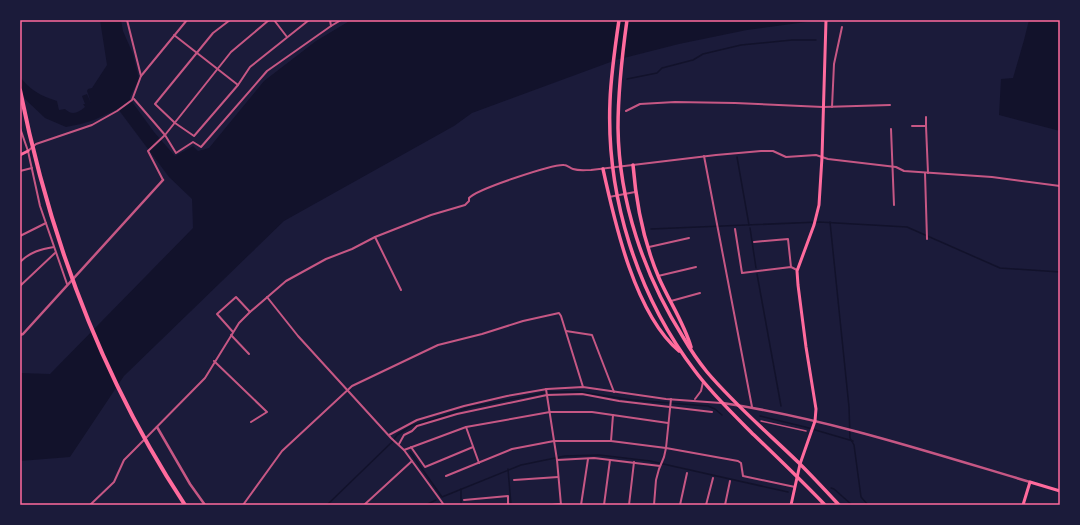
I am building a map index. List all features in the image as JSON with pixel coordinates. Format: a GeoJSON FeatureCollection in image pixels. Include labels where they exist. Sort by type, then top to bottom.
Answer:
{"type":"FeatureCollection","features":[{"type":"Feature","properties":{"kind":"highway"},"geometry":{"type":"LineString","coordinates":[[619,20],[610,102],[612,156],[615,184],[625,228],[641,274],[668,331],[682,353],[703,380],[722,403],[825,505]]}},
{"type":"Feature","properties":{"kind":"highway"},"geometry":{"type":"LineString","coordinates":[[627,20],[618,103],[620,155],[625,190],[634,228],[646,264],[662,302],[692,352],[706,371],[738,405],[800,464],[839,505]]}},
{"type":"Feature","properties":{"kind":"highway"},"geometry":{"type":"LineString","coordinates":[[20,90],[45,197],[57,239],[88,323],[127,406],[151,450],[185,505]]}},
{"type":"Feature","properties":{"kind":"highway"},"geometry":{"type":"LineString","coordinates":[[633,165],[636,192],[649,247],[658,276],[687,334],[692,352]]}},
{"type":"Feature","properties":{"kind":"highway"},"geometry":{"type":"LineString","coordinates":[[603,169],[620,238],[638,291],[657,327],[670,343],[682,353]]}},
{"type":"Feature","properties":{"kind":"main road"},"geometry":{"type":"LineString","coordinates":[[791,505],[800,464],[815,421],[816,409],[804,332],[797,270],[814,225],[820,198],[826,20]]}},
{"type":"Feature","properties":{"kind":"main road"},"geometry":{"type":"LineString","coordinates":[[20,155],[28,151]]}},
{"type":"Feature","properties":{"kind":"main road"},"geometry":{"type":"LineString","coordinates":[[1023,505],[1030,482],[1060,491]]}},
{"type":"Feature","properties":{"kind":"street"},"geometry":{"type":"LineString","coordinates":[[127,20],[141,76]]}},
{"type":"Feature","properties":{"kind":"street"},"geometry":{"type":"LineString","coordinates":[[28,151],[36,144],[92,124],[117,112],[133,100],[141,76],[174,34],[188,20]]}},
{"type":"Feature","properties":{"kind":"street"},"geometry":{"type":"LineString","coordinates":[[230,20],[213,33],[155,104],[174,123],[194,136],[238,85],[250,67],[309,20]]}},
{"type":"Feature","properties":{"kind":"street"},"geometry":{"type":"LineString","coordinates":[[20,335],[23,334],[162,180],[148,151],[165,135],[231,52],[269,20]]}},
{"type":"Feature","properties":{"kind":"street"},"geometry":{"type":"LineString","coordinates":[[274,20],[287,37]]}},
{"type":"Feature","properties":{"kind":"street"},"geometry":{"type":"LineString","coordinates":[[330,20],[331,26]]}},
{"type":"Feature","properties":{"kind":"street"},"geometry":{"type":"LineString","coordinates":[[133,100],[165,135],[176,153],[193,142],[201,147],[267,70],[341,20]]}},
{"type":"Feature","properties":{"kind":"street"},"geometry":{"type":"LineString","coordinates":[[832,107],[834,64],[842,27]]}},
{"type":"Feature","properties":{"kind":"street"},"geometry":{"type":"LineString","coordinates":[[174,34],[238,85]]}},
{"type":"Feature","properties":{"kind":"street"},"geometry":{"type":"LineString","coordinates":[[626,111],[640,104],[675,102],[832,107],[890,105]]}},
{"type":"Feature","properties":{"kind":"street"},"geometry":{"type":"LineString","coordinates":[[926,118],[927,239]]}},
{"type":"Feature","properties":{"kind":"street"},"geometry":{"type":"LineString","coordinates":[[912,126],[926,126]]}},
{"type":"Feature","properties":{"kind":"street"},"geometry":{"type":"LineString","coordinates":[[20,128],[28,151],[40,206],[67,284]]}},
{"type":"Feature","properties":{"kind":"street"},"geometry":{"type":"LineString","coordinates":[[891,129],[894,205]]}},
{"type":"Feature","properties":{"kind":"street"},"geometry":{"type":"LineString","coordinates":[[90,505],[114,482],[124,460],[205,378],[233,332],[250,312],[286,281],[308,268],[375,237],[465,205],[469,202],[471,195],[484,188],[544,169],[565,165],[580,171],[704,156],[761,151],[773,151],[786,157],[816,155],[892,166],[904,171],[1007,179],[1060,186]]}},
{"type":"Feature","properties":{"kind":"street"},"geometry":{"type":"LineString","coordinates":[[704,156],[716,226],[752,407]]}},
{"type":"Feature","properties":{"kind":"street"},"geometry":{"type":"LineString","coordinates":[[20,172],[32,168]]}},
{"type":"Feature","properties":{"kind":"street"},"geometry":{"type":"LineString","coordinates":[[609,197],[636,192]]}},
{"type":"Feature","properties":{"kind":"street"},"geometry":{"type":"LineString","coordinates":[[20,236],[46,222]]}},
{"type":"Feature","properties":{"kind":"street"},"geometry":{"type":"LineString","coordinates":[[735,229],[742,273],[791,268],[797,270]]}},
{"type":"Feature","properties":{"kind":"street"},"geometry":{"type":"LineString","coordinates":[[375,237],[401,290]]}},
{"type":"Feature","properties":{"kind":"street"},"geometry":{"type":"LineString","coordinates":[[649,247],[689,238]]}},
{"type":"Feature","properties":{"kind":"street"},"geometry":{"type":"LineString","coordinates":[[754,242],[788,239],[791,268]]}},
{"type":"Feature","properties":{"kind":"street"},"geometry":{"type":"LineString","coordinates":[[20,262],[26,256],[41,249],[54,247]]}},
{"type":"Feature","properties":{"kind":"street"},"geometry":{"type":"LineString","coordinates":[[20,286],[56,252]]}},
{"type":"Feature","properties":{"kind":"street"},"geometry":{"type":"LineString","coordinates":[[658,276],[696,267]]}},
{"type":"Feature","properties":{"kind":"street"},"geometry":{"type":"LineString","coordinates":[[670,301],[700,293]]}},
{"type":"Feature","properties":{"kind":"street"},"geometry":{"type":"LineString","coordinates":[[233,332],[217,314],[236,297],[250,312]]}},
{"type":"Feature","properties":{"kind":"street"},"geometry":{"type":"LineString","coordinates":[[267,297],[298,336],[348,389],[389,436],[399,444],[444,505]]}},
{"type":"Feature","properties":{"kind":"street"},"geometry":{"type":"LineString","coordinates":[[243,505],[282,451],[348,389],[438,345],[482,334],[523,321],[559,313],[583,387]]}},
{"type":"Feature","properties":{"kind":"street"},"geometry":{"type":"LineString","coordinates":[[566,331],[592,334],[614,392]]}},
{"type":"Feature","properties":{"kind":"street"},"geometry":{"type":"LineString","coordinates":[[231,335],[249,354]]}},
{"type":"Feature","properties":{"kind":"street"},"geometry":{"type":"LineString","coordinates":[[214,361],[267,412],[251,422]]}},
{"type":"Feature","properties":{"kind":"street"},"geometry":{"type":"LineString","coordinates":[[694,400],[701,391],[703,380]]}},
{"type":"Feature","properties":{"kind":"street"},"geometry":{"type":"LineString","coordinates":[[389,436],[414,424],[464,406],[507,396],[583,387],[671,400],[694,400],[752,407],[846,428],[1030,482]]}},
{"type":"Feature","properties":{"kind":"street"},"geometry":{"type":"LineString","coordinates":[[546,392],[557,459],[561,505],[552,505]]}},
{"type":"Feature","properties":{"kind":"street"},"geometry":{"type":"LineString","coordinates":[[414,424],[546,392],[582,394],[619,401],[712,412]]}},
{"type":"Feature","properties":{"kind":"street"},"geometry":{"type":"LineString","coordinates":[[654,505],[656,480],[666,448],[671,400]]}},
{"type":"Feature","properties":{"kind":"street"},"geometry":{"type":"LineString","coordinates":[[404,450],[466,427],[550,412],[586,411],[668,423]]}},
{"type":"Feature","properties":{"kind":"street"},"geometry":{"type":"LineString","coordinates":[[611,441],[613,415]]}},
{"type":"Feature","properties":{"kind":"street"},"geometry":{"type":"LineString","coordinates":[[761,421],[806,431]]}},
{"type":"Feature","properties":{"kind":"street"},"geometry":{"type":"LineString","coordinates":[[399,444],[403,437],[412,431],[414,424]]}},
{"type":"Feature","properties":{"kind":"street"},"geometry":{"type":"LineString","coordinates":[[157,427],[204,505]]}},
{"type":"Feature","properties":{"kind":"street"},"geometry":{"type":"LineString","coordinates":[[466,427],[479,463]]}},
{"type":"Feature","properties":{"kind":"street"},"geometry":{"type":"LineString","coordinates":[[446,476],[512,449],[554,441],[611,441],[666,448],[738,461],[741,463],[743,476],[795,487]]}},
{"type":"Feature","properties":{"kind":"street"},"geometry":{"type":"LineString","coordinates":[[411,447],[425,467],[473,448]]}},
{"type":"Feature","properties":{"kind":"street"},"geometry":{"type":"LineString","coordinates":[[557,459],[588,458],[660,466]]}},
{"type":"Feature","properties":{"kind":"street"},"geometry":{"type":"LineString","coordinates":[[581,505],[588,458]]}},
{"type":"Feature","properties":{"kind":"street"},"geometry":{"type":"LineString","coordinates":[[604,505],[610,460]]}},
{"type":"Feature","properties":{"kind":"street"},"geometry":{"type":"LineString","coordinates":[[364,505],[412,461]]}},
{"type":"Feature","properties":{"kind":"street"},"geometry":{"type":"LineString","coordinates":[[629,505],[634,462]]}},
{"type":"Feature","properties":{"kind":"street"},"geometry":{"type":"LineString","coordinates":[[680,505],[687,473]]}},
{"type":"Feature","properties":{"kind":"street"},"geometry":{"type":"LineString","coordinates":[[514,480],[558,478]]}},
{"type":"Feature","properties":{"kind":"street"},"geometry":{"type":"LineString","coordinates":[[706,505],[712,478]]}},
{"type":"Feature","properties":{"kind":"street"},"geometry":{"type":"LineString","coordinates":[[725,505],[730,481]]}},
{"type":"Feature","properties":{"kind":"street"},"geometry":{"type":"LineString","coordinates":[[464,500],[508,496],[508,505]]}},
{"type":"Feature","properties":{"kind":"shaded area"},"geometry":{"type":"Polygon","coordinates":[[[100,20],[121,20],[123,31],[133,54],[139,79],[130,99],[154,132],[175,156],[193,146],[198,151],[209,148],[264,81],[316,41],[351,20],[821,20],[747,30],[679,44],[616,60],[472,113],[454,126],[284,221],[124,376],[70,457],[20,461],[20,373],[50,374],[193,228],[192,199],[169,177],[118,109],[94,120],[66,127],[45,118],[20,92],[20,77],[36,92],[57,101],[59,110],[65,109],[73,113],[80,111],[85,107],[82,96],[87,94],[91,103],[87,91],[88,89],[92,88],[107,65],[100,20]]]}},
{"type":"Feature","properties":{"kind":"shaded area"},"geometry":{"type":"Polygon","coordinates":[[[1029,20],[1060,20],[1060,131],[999,115],[1001,79],[1013,78],[1029,20]]]}},
{"type":"Feature","properties":{"kind":"waterway"},"geometry":{"type":"LineString","coordinates":[[627,79],[657,73],[662,68],[693,60],[703,54],[741,45],[792,40],[816,40]]}},
{"type":"Feature","properties":{"kind":"waterway"},"geometry":{"type":"LineString","coordinates":[[737,157],[749,225]]}},
{"type":"Feature","properties":{"kind":"waterway"},"geometry":{"type":"LineString","coordinates":[[651,229],[819,222],[907,227],[1000,268],[1060,272]]}},
{"type":"Feature","properties":{"kind":"waterway"},"geometry":{"type":"LineString","coordinates":[[830,222],[849,407],[850,438],[854,445],[861,497],[868,505]]}},
{"type":"Feature","properties":{"kind":"waterway"},"geometry":{"type":"LineString","coordinates":[[750,228],[756,268]]}},
{"type":"Feature","properties":{"kind":"waterway"},"geometry":{"type":"LineString","coordinates":[[757,274],[781,406]]}},
{"type":"Feature","properties":{"kind":"waterway"},"geometry":{"type":"LineString","coordinates":[[327,505],[392,442],[397,435],[411,426],[471,407],[548,392],[581,392],[632,400],[708,406],[715,409],[722,415]]}},
{"type":"Feature","properties":{"kind":"waterway"},"geometry":{"type":"LineString","coordinates":[[760,416],[853,441]]}},
{"type":"Feature","properties":{"kind":"waterway"},"geometry":{"type":"LineString","coordinates":[[410,452],[442,497],[521,465],[565,456],[599,455],[650,461],[788,492]]}},
{"type":"Feature","properties":{"kind":"waterway"},"geometry":{"type":"LineString","coordinates":[[508,469],[511,505]]}},
{"type":"Feature","properties":{"kind":"waterway"},"geometry":{"type":"LineString","coordinates":[[831,488],[852,505]]}},
{"type":"Feature","properties":{"kind":"waterway"},"geometry":{"type":"LineString","coordinates":[[461,489],[461,505]]}},
{"type":"Feature","properties":{"kind":"waterway"},"geometry":{"type":"LineString","coordinates":[[426,505],[436,500]]}}]}
